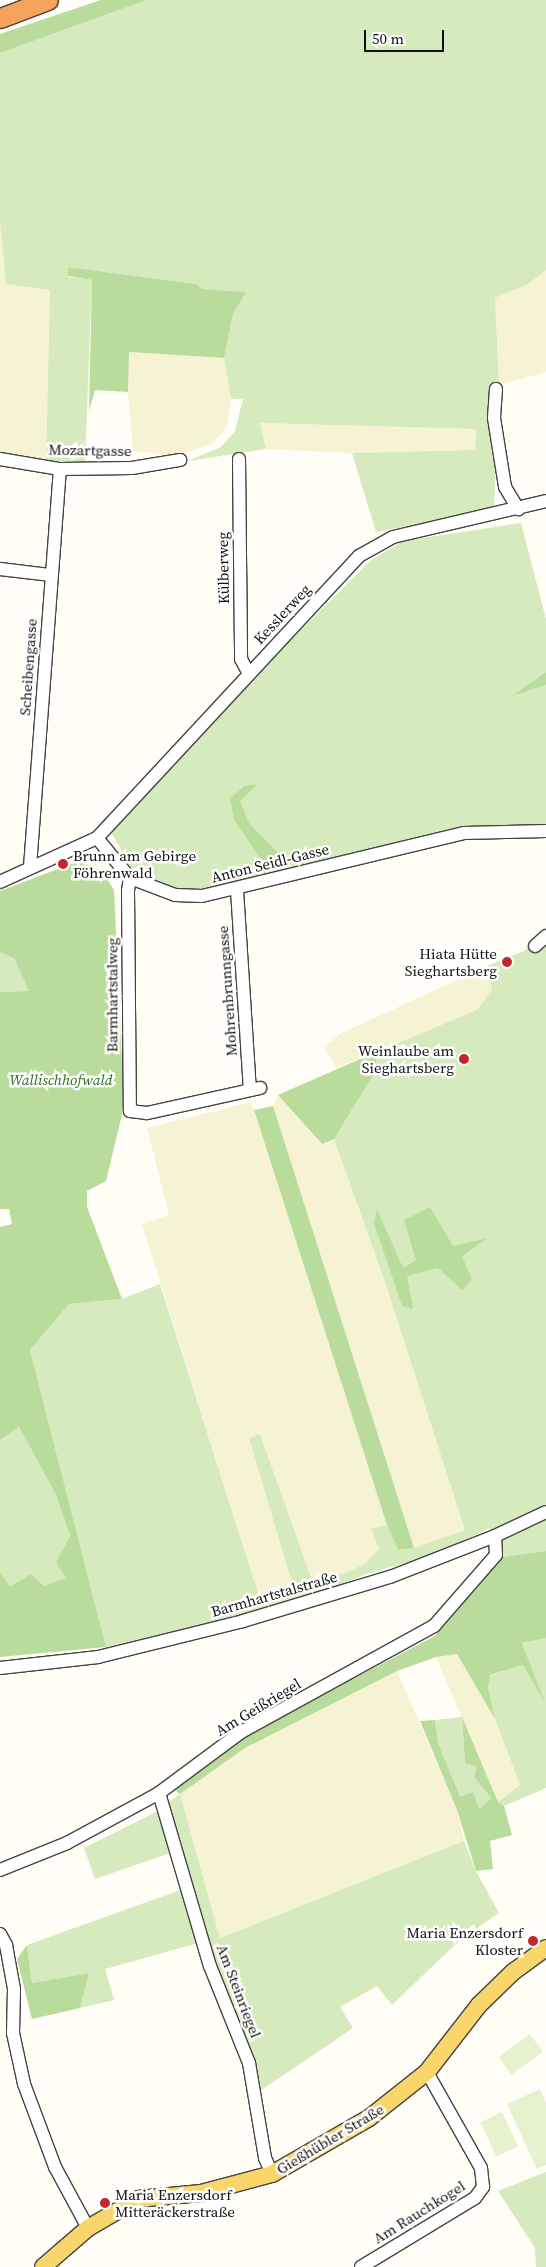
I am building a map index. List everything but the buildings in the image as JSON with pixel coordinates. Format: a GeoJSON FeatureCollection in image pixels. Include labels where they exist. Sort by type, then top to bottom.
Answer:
{"type":"FeatureCollection","features":[{"type":"Feature","properties":{"kind":"highway"},"geometry":{"type":"LineString","coordinates":[[0,18],[48,0]]}},
{"type":"Feature","properties":{"kind":"main road","name":"Gießhübler Straße"},"geometry":{"type":"LineString","coordinates":[[43,2267],[88,2228],[138,2199],[201,2194],[272,2174],[370,2118],[427,2072],[479,2005],[514,1972],[546,1948]]}},
{"type":"Feature","properties":{"kind":"street"},"geometry":{"type":"LineString","coordinates":[[496,389],[494,418],[504,487],[518,509]]}},
{"type":"Feature","properties":{"kind":"street","name":"Mozartgasse"},"geometry":{"type":"LineString","coordinates":[[0,459],[60,469],[132,468],[180,460]]}},
{"type":"Feature","properties":{"kind":"street","name":"Külberweg"},"geometry":{"type":"LineString","coordinates":[[239,459],[241,659],[249,674]]}},
{"type":"Feature","properties":{"kind":"street","name":"Scheibengasse"},"geometry":{"type":"LineString","coordinates":[[30,867],[50,575],[60,469]]}},
{"type":"Feature","properties":{"kind":"street","name":"Kesslerweg"},"geometry":{"type":"LineString","coordinates":[[97,838],[359,556],[393,536],[518,509],[546,501]]}},
{"type":"Feature","properties":{"kind":"street"},"geometry":{"type":"LineString","coordinates":[[0,569],[50,575]]}},
{"type":"Feature","properties":{"kind":"street","name":"Anton Seidl-Gasse"},"geometry":{"type":"LineString","coordinates":[[97,838],[130,878],[175,895],[202,896],[236,890],[464,833],[546,831]]}},
{"type":"Feature","properties":{"kind":"street"},"geometry":{"type":"LineString","coordinates":[[0,882],[97,838]]}},
{"type":"Feature","properties":{"kind":"street","name":"Barmhartstalweg"},"geometry":{"type":"LineString","coordinates":[[130,878],[128,891],[130,1111],[147,1113],[255,1089]]}},
{"type":"Feature","properties":{"kind":"street","name":"Mohrenbrunngasse"},"geometry":{"type":"LineString","coordinates":[[236,890],[255,1089]]}},
{"type":"Feature","properties":{"kind":"street"},"geometry":{"type":"LineString","coordinates":[[535,946],[546,936]]}},
{"type":"Feature","properties":{"kind":"street","name":"Barmhartstalstraße"},"geometry":{"type":"LineString","coordinates":[[0,1668],[98,1657],[244,1621],[390,1577],[496,1536],[546,1512]]}},
{"type":"Feature","properties":{"kind":"street","name":"Am Geißriegel"},"geometry":{"type":"LineString","coordinates":[[0,1870],[67,1843],[159,1793],[241,1732],[434,1626],[496,1555],[496,1536]]}},
{"type":"Feature","properties":{"kind":"street","name":"Am Steinriegel"},"geometry":{"type":"LineString","coordinates":[[159,1793],[210,1966],[249,2063],[265,2158],[272,2174]]}},
{"type":"Feature","properties":{"kind":"street"},"geometry":{"type":"LineString","coordinates":[[0,1934],[6,1945],[14,1989],[13,2033],[24,2084],[55,2168],[88,2228]]}},
{"type":"Feature","properties":{"kind":"street","name":"Am Rauchkogel"},"geometry":{"type":"LineString","coordinates":[[361,2267],[474,2198],[484,2187],[481,2168],[427,2072]]}},
{"type":"Feature","properties":{"kind":"shaded area"},"geometry":{"type":"Polygon","coordinates":[[[0,222],[6,284],[50,290],[46,461],[0,455],[0,222]]]}},
{"type":"Feature","properties":{"kind":"shaded area"},"geometry":{"type":"Polygon","coordinates":[[[546,270],[546,372],[499,385],[495,298],[528,284],[546,270]]]}},
{"type":"Feature","properties":{"kind":"shaded area"},"geometry":{"type":"Polygon","coordinates":[[[129,352],[224,358],[231,399],[227,426],[213,443],[177,456],[133,451],[128,392],[129,352]]]}},
{"type":"Feature","properties":{"kind":"shaded area"},"geometry":{"type":"Polygon","coordinates":[[[259,423],[476,429],[475,450],[352,453],[266,449],[259,423]]]}},
{"type":"Feature","properties":{"kind":"shaded area"},"geometry":{"type":"Polygon","coordinates":[[[487,966],[492,989],[477,1010],[336,1068],[324,1047],[340,1034],[487,966]]]}},
{"type":"Feature","properties":{"kind":"shaded area"},"geometry":{"type":"Polygon","coordinates":[[[278,1095],[321,1144],[334,1139],[384,1279],[465,1530],[414,1548],[273,1106],[278,1095]]]}},
{"type":"Feature","properties":{"kind":"shaded area"},"geometry":{"type":"Polygon","coordinates":[[[251,1102],[387,1525],[372,1528],[379,1549],[363,1565],[314,1586],[260,1434],[249,1438],[293,1587],[259,1596],[142,1224],[169,1215],[147,1128],[251,1102]]]}},
{"type":"Feature","properties":{"kind":"shaded area"},"geometry":{"type":"Polygon","coordinates":[[[457,1654],[495,1719],[520,1785],[498,1802],[436,1657],[457,1654]]]}},
{"type":"Feature","properties":{"kind":"shaded area"},"geometry":{"type":"Polygon","coordinates":[[[397,1671],[457,1810],[464,1841],[220,1938],[180,1794],[245,1748],[397,1671]]]}},
{"type":"Feature","properties":{"kind":"green space"},"geometry":{"type":"Polygon","coordinates":[[[101,0],[147,0],[0,53],[0,34],[101,0]]]}},
{"type":"Feature","properties":{"kind":"green space"},"geometry":{"type":"Polygon","coordinates":[[[147,0],[546,0],[546,270],[528,284],[495,298],[499,385],[494,509],[376,532],[352,453],[475,450],[476,429],[260,423],[266,449],[188,461],[221,447],[235,431],[243,399],[231,399],[224,358],[233,314],[245,292],[202,289],[197,284],[69,267],[68,277],[92,280],[85,462],[46,461],[50,290],[6,284],[0,222],[0,53],[147,0]]]}},
{"type":"Feature","properties":{"kind":"green space"},"geometry":{"type":"Polygon","coordinates":[[[68,267],[197,284],[202,289],[246,292],[233,314],[224,358],[129,352],[128,392],[95,390],[89,411],[92,280],[68,276],[68,267]]]}},
{"type":"Feature","properties":{"kind":"green space"},"geometry":{"type":"Polygon","coordinates":[[[521,523],[546,619],[546,672],[514,695],[546,685],[546,824],[454,828],[203,891],[168,887],[132,868],[110,831],[256,675],[370,561],[403,541],[521,523]]]}},
{"type":"Feature","properties":{"kind":"green space"},"geometry":{"type":"Polygon","coordinates":[[[546,672],[546,685],[512,696],[546,672]]]}},
{"type":"Feature","properties":{"kind":"green space"},"geometry":{"type":"Polygon","coordinates":[[[258,784],[240,801],[249,823],[282,857],[291,862],[282,866],[264,864],[234,820],[230,798],[245,786],[258,784]]]}},
{"type":"Feature","properties":{"kind":"green space","name":"Wallischhofwald"},"geometry":{"type":"Polygon","coordinates":[[[79,861],[102,871],[114,890],[124,1106],[106,1181],[87,1191],[87,1207],[122,1299],[69,1304],[30,1350],[106,1647],[0,1657],[0,1573],[10,1586],[31,1574],[44,1586],[66,1578],[56,1562],[70,1536],[56,1495],[19,1427],[0,1440],[0,1227],[12,1224],[9,1209],[0,1209],[0,992],[29,991],[14,958],[0,952],[0,891],[79,861]]]}},
{"type":"Feature","properties":{"kind":"green space"},"geometry":{"type":"Polygon","coordinates":[[[546,937],[546,1551],[502,1557],[490,1528],[428,1557],[369,1573],[320,1593],[204,1625],[106,1647],[30,1350],[69,1304],[122,1299],[160,1284],[259,1596],[293,1587],[249,1438],[260,1434],[314,1586],[363,1565],[379,1549],[371,1528],[387,1525],[398,1550],[414,1548],[465,1530],[384,1279],[334,1139],[377,1069],[376,1052],[477,1010],[492,989],[487,966],[522,952],[546,937]]]}},
{"type":"Feature","properties":{"kind":"green space"},"geometry":{"type":"Polygon","coordinates":[[[0,952],[14,957],[29,991],[0,992],[0,952]]]}},
{"type":"Feature","properties":{"kind":"green space"},"geometry":{"type":"Polygon","coordinates":[[[376,1052],[377,1069],[334,1139],[322,1144],[278,1095],[376,1052]]]}},
{"type":"Feature","properties":{"kind":"green space"},"geometry":{"type":"Polygon","coordinates":[[[273,1106],[414,1548],[398,1550],[387,1525],[254,1110],[273,1106]]]}},
{"type":"Feature","properties":{"kind":"green space"},"geometry":{"type":"Polygon","coordinates":[[[430,1207],[453,1246],[488,1238],[462,1256],[472,1280],[462,1290],[438,1268],[407,1276],[413,1309],[402,1306],[374,1223],[377,1209],[403,1268],[416,1260],[404,1220],[430,1207]]]}},
{"type":"Feature","properties":{"kind":"green space"},"geometry":{"type":"Polygon","coordinates":[[[19,1427],[56,1495],[70,1536],[56,1562],[67,1578],[44,1586],[31,1574],[10,1586],[0,1573],[0,1440],[19,1427]]]}},
{"type":"Feature","properties":{"kind":"green space"},"geometry":{"type":"Polygon","coordinates":[[[546,1551],[546,1638],[522,1643],[545,1703],[523,1665],[490,1675],[488,1687],[495,1719],[457,1654],[436,1657],[397,1671],[245,1748],[180,1794],[174,1789],[246,1735],[435,1636],[502,1557],[546,1551]]]}},
{"type":"Feature","properties":{"kind":"green space"},"geometry":{"type":"Polygon","coordinates":[[[546,1638],[546,1788],[504,1806],[498,1802],[520,1785],[495,1719],[488,1687],[489,1676],[523,1665],[543,1699],[522,1643],[546,1638]]]}},
{"type":"Feature","properties":{"kind":"green space"},"geometry":{"type":"Polygon","coordinates":[[[462,1717],[465,1763],[477,1767],[474,1777],[491,1798],[479,1809],[460,1798],[438,1743],[435,1720],[462,1717]]]}},
{"type":"Feature","properties":{"kind":"green space"},"geometry":{"type":"Polygon","coordinates":[[[462,1717],[498,1802],[504,1806],[512,1835],[490,1841],[493,1869],[476,1871],[457,1810],[420,1721],[435,1720],[438,1743],[460,1797],[473,1792],[479,1809],[491,1798],[474,1777],[477,1767],[465,1763],[462,1717]]]}},
{"type":"Feature","properties":{"kind":"green space"},"geometry":{"type":"Polygon","coordinates":[[[180,1794],[220,1938],[464,1841],[476,1871],[499,1913],[461,1939],[392,2005],[377,1986],[340,2007],[353,2028],[260,2091],[206,1941],[105,1969],[114,2000],[80,2008],[89,1973],[32,1983],[27,1945],[186,1888],[173,1852],[95,1879],[84,1848],[156,1812],[180,1794]]]}},
{"type":"Feature","properties":{"kind":"green space"},"geometry":{"type":"Polygon","coordinates":[[[27,1945],[32,1983],[89,1973],[80,2008],[32,2019],[17,1959],[27,1945]]]}},
{"type":"Feature","properties":{"kind":"green space"},"geometry":{"type":"Polygon","coordinates":[[[530,2034],[543,2052],[511,2075],[498,2057],[530,2034]]]}},
{"type":"Feature","properties":{"kind":"green space"},"geometry":{"type":"Polygon","coordinates":[[[540,2089],[546,2103],[546,2165],[537,2169],[507,2104],[540,2089]]]}},
{"type":"Feature","properties":{"kind":"green space"},"geometry":{"type":"Polygon","coordinates":[[[502,2112],[518,2146],[496,2157],[480,2122],[502,2112]]]}},
{"type":"Feature","properties":{"kind":"green space"},"geometry":{"type":"Polygon","coordinates":[[[546,2172],[546,2267],[536,2267],[535,2248],[498,2191],[546,2172]]]}},
{"type":"Feature","properties":{"kind":"place","name":"Brunn am Gebirge Föhrenwald"},"geometry":{"type":"Point","coordinates":[63,864]}},
{"type":"Feature","properties":{"kind":"place","name":"Hiata Hütte Sieghartsberg"},"geometry":{"type":"Point","coordinates":[507,962]}},
{"type":"Feature","properties":{"kind":"place","name":"Weinlaube am Sieghartsberg"},"geometry":{"type":"Point","coordinates":[464,1059]}},
{"type":"Feature","properties":{"kind":"place","name":"Maria Enzersdorf Kloster"},"geometry":{"type":"Point","coordinates":[533,1941]}},
{"type":"Feature","properties":{"kind":"place","name":"Maria Enzersdorf Mitteräckerstraße"},"geometry":{"type":"Point","coordinates":[105,2203]}}]}
